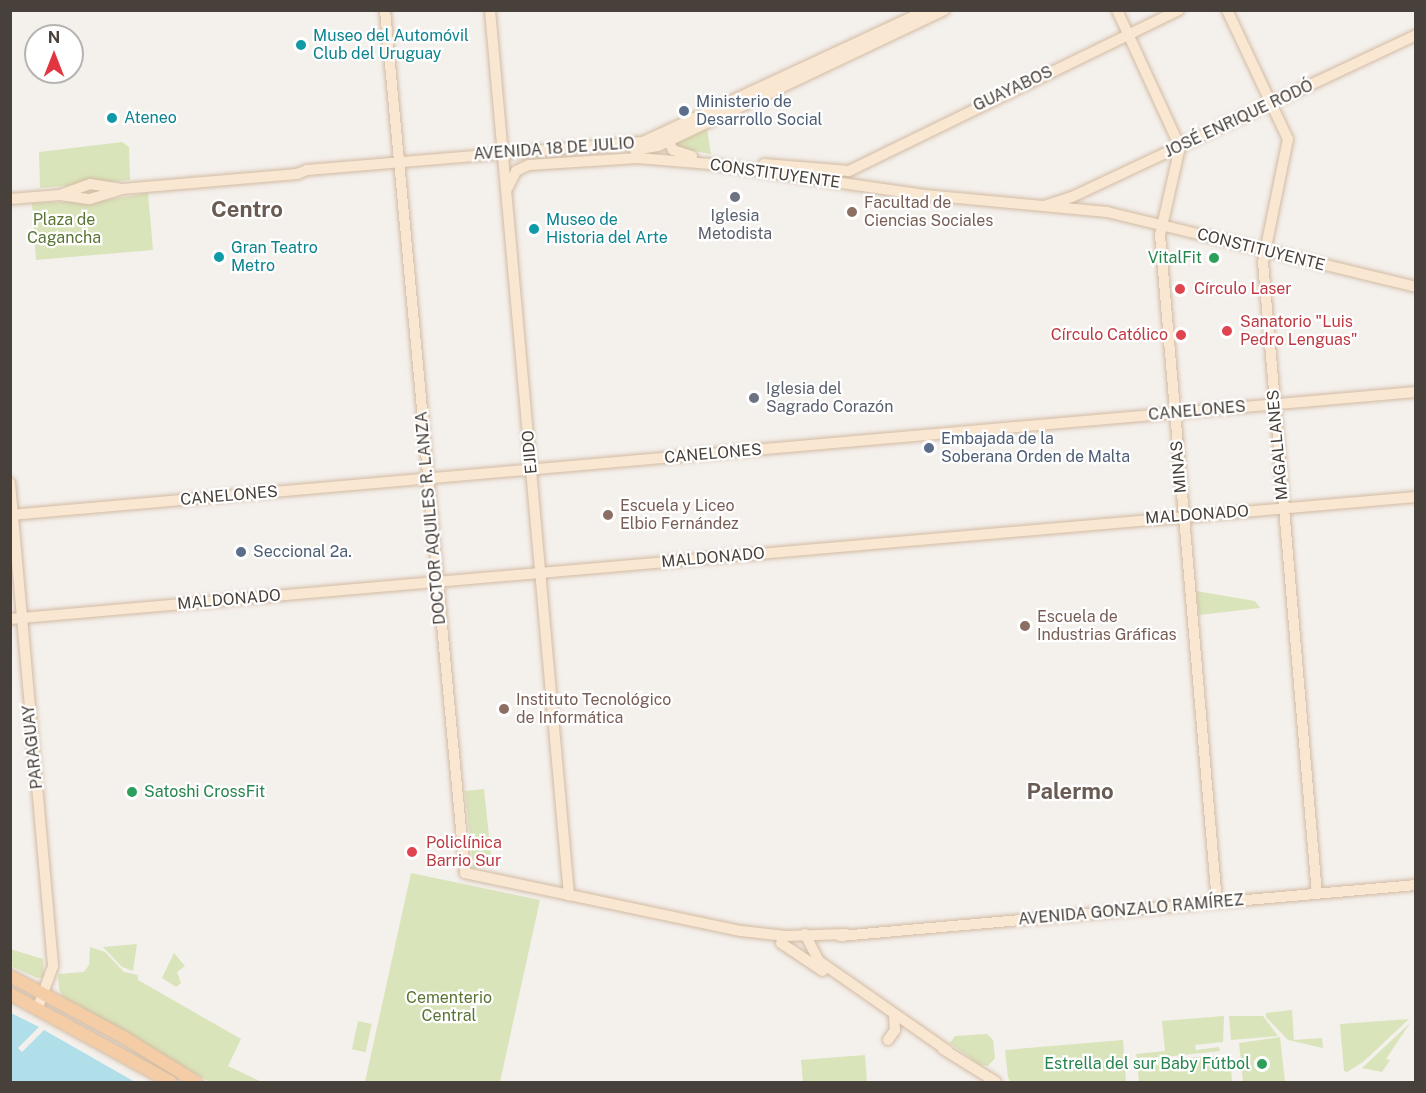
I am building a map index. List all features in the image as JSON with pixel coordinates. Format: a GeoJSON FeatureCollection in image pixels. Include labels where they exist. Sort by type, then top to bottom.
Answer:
{"type":"FeatureCollection","features":[{"type":"Feature","properties":{"kind":"main road"},"geometry":{"type":"LineString","coordinates":[[10,976],[45,993],[196,1083]]}},
{"type":"Feature","properties":{"kind":"main road"},"geometry":{"type":"LineString","coordinates":[[10,994],[38,1007],[171,1083]]}},
{"type":"Feature","properties":{"kind":"street","name":"DOCTOR AQUILES R. LANZA"},"geometry":{"type":"LineString","coordinates":[[385,10],[465,873]]}},
{"type":"Feature","properties":{"kind":"street","name":"EJIDO"},"geometry":{"type":"LineString","coordinates":[[490,10],[570,895]]}},
{"type":"Feature","properties":{"kind":"street","name":"AVENIDA 18 DE JULIO"},"geometry":{"type":"LineString","coordinates":[[503,156],[639,150],[927,10]]}},
{"type":"Feature","properties":{"kind":"street","name":"AVENIDA 18 DE JULIO"},"geometry":{"type":"LineString","coordinates":[[10,199],[60,195],[90,184],[122,189],[297,174],[307,170],[401,165],[643,142],[666,137],[945,10]]}},
{"type":"Feature","properties":{"kind":"street"},"geometry":{"type":"LineString","coordinates":[[1117,10],[1180,147]]}},
{"type":"Feature","properties":{"kind":"street","name":"GUAYABOS"},"geometry":{"type":"LineString","coordinates":[[849,171],[1179,10]]}},
{"type":"Feature","properties":{"kind":"street","name":"MAGALLANES"},"geometry":{"type":"LineString","coordinates":[[1227,10],[1288,140],[1264,250],[1274,405],[1317,894]]}},
{"type":"Feature","properties":{"kind":"street","name":"JOSÉ ENRIQUE RODÓ"},"geometry":{"type":"LineString","coordinates":[[1063,201],[1416,35]]}},
{"type":"Feature","properties":{"kind":"street","name":"CONSTITUYENTE"},"geometry":{"type":"LineString","coordinates":[[666,137],[681,155],[849,171]]}},
{"type":"Feature","properties":{"kind":"street","name":"MINAS"},"geometry":{"type":"LineString","coordinates":[[1180,147],[1161,225],[1183,515],[1217,902]]}},
{"type":"Feature","properties":{"kind":"street","name":"AVENIDA 18 DE JULIO"},"geometry":{"type":"LineString","coordinates":[[539,156],[554,163]]}},
{"type":"Feature","properties":{"kind":"street","name":"AVENIDA 18 DE JULIO"},"geometry":{"type":"LineString","coordinates":[[507,189],[522,166],[539,156]]}},
{"type":"Feature","properties":{"kind":"street","name":"AVENIDA 18 DE JULIO"},"geometry":{"type":"LineString","coordinates":[[522,166],[621,158]]}},
{"type":"Feature","properties":{"kind":"street","name":"CONSTITUYENTE"},"geometry":{"type":"LineString","coordinates":[[621,158],[710,164],[925,195],[1107,212],[1416,287]]}},
{"type":"Feature","properties":{"kind":"street","name":"CONSTITUYENTE"},"geometry":{"type":"LineString","coordinates":[[1035,206],[1063,201]]}},
{"type":"Feature","properties":{"kind":"street","name":"CANELONES"},"geometry":{"type":"LineString","coordinates":[[12,515],[1416,392]]}},
{"type":"Feature","properties":{"kind":"street","name":"PARAGUAY"},"geometry":{"type":"LineString","coordinates":[[10,483],[16,619],[53,966],[38,1007]]}},
{"type":"Feature","properties":{"kind":"street","name":"MALDONADO"},"geometry":{"type":"LineString","coordinates":[[16,619],[1183,515],[1416,497]]}},
{"type":"Feature","properties":{"kind":"street","name":"AVENIDA GONZALO RAMÍREZ"},"geometry":{"type":"LineString","coordinates":[[465,873],[741,931],[782,943],[807,937],[1416,885]]}},
{"type":"Feature","properties":{"kind":"street","name":"AVENIDA GONZALO RAMÍREZ"},"geometry":{"type":"LineString","coordinates":[[741,931],[807,937]]}},
{"type":"Feature","properties":{"kind":"street"},"geometry":{"type":"LineString","coordinates":[[807,937],[815,957],[844,981]]}},
{"type":"Feature","properties":{"kind":"street"},"geometry":{"type":"LineString","coordinates":[[782,943],[844,981],[996,1083]]}},
{"type":"Feature","properties":{"kind":"street"},"geometry":{"type":"LineString","coordinates":[[888,1040],[895,1030],[897,1017]]}},
{"type":"Feature","properties":{"kind":"green space"},"geometry":{"type":"Polygon","coordinates":[[[707,129],[711,154],[677,148],[677,143],[707,129]]]}},
{"type":"Feature","properties":{"kind":"green space","name":"Plaza de Cagancha"},"geometry":{"type":"Polygon","coordinates":[[[122,142],[129,147],[130,180],[40,188],[39,152],[122,142]]]}},
{"type":"Feature","properties":{"kind":"green space","name":"Plaza de Cagancha"},"geometry":{"type":"Polygon","coordinates":[[[148,193],[153,250],[36,260],[32,203],[100,201],[148,193]]]}},
{"type":"Feature","properties":{"kind":"green space"},"geometry":{"type":"Polygon","coordinates":[[[1196,591],[1255,601],[1260,608],[1199,615],[1196,591]]]}},
{"type":"Feature","properties":{"kind":"green space"},"geometry":{"type":"Polygon","coordinates":[[[484,789],[492,867],[473,869],[465,791],[484,789]]]}},
{"type":"Feature","properties":{"kind":"green space","name":"Cementerio Central"},"geometry":{"type":"Polygon","coordinates":[[[411,873],[540,900],[500,1082],[365,1082],[411,873]]]}},
{"type":"Feature","properties":{"kind":"green space"},"geometry":{"type":"Polygon","coordinates":[[[137,944],[133,971],[122,967],[103,947],[137,944]]]}},
{"type":"Feature","properties":{"kind":"green space"},"geometry":{"type":"Polygon","coordinates":[[[90,947],[105,952],[124,972],[138,975],[138,980],[241,1039],[228,1066],[262,1082],[210,1082],[63,997],[59,989],[58,974],[84,972],[89,965],[90,947]]]}},
{"type":"Feature","properties":{"kind":"green space"},"geometry":{"type":"Polygon","coordinates":[[[10,949],[43,959],[44,977],[37,978],[11,966],[10,949]]]}},
{"type":"Feature","properties":{"kind":"green space"},"geometry":{"type":"Polygon","coordinates":[[[174,953],[185,966],[177,972],[181,983],[176,987],[162,978],[174,953]]]}},
{"type":"Feature","properties":{"kind":"green space"},"geometry":{"type":"Polygon","coordinates":[[[1292,1010],[1294,1040],[1322,1038],[1323,1048],[1288,1040],[1266,1017],[1266,1013],[1292,1010]]]}},
{"type":"Feature","properties":{"kind":"green space"},"geometry":{"type":"Polygon","coordinates":[[[1224,1016],[1223,1042],[1195,1045],[1196,1050],[1219,1047],[1220,1051],[1137,1060],[1136,1054],[1165,1051],[1162,1021],[1224,1016]]]}},
{"type":"Feature","properties":{"kind":"green space"},"geometry":{"type":"Polygon","coordinates":[[[1229,1016],[1263,1016],[1278,1036],[1231,1040],[1229,1016]]]}},
{"type":"Feature","properties":{"kind":"green space"},"geometry":{"type":"Polygon","coordinates":[[[1409,1019],[1363,1062],[1347,1072],[1344,1071],[1340,1024],[1409,1019]]]}},
{"type":"Feature","properties":{"kind":"green space"},"geometry":{"type":"Polygon","coordinates":[[[358,1021],[372,1024],[366,1052],[352,1049],[358,1021]]]}},
{"type":"Feature","properties":{"kind":"green space"},"geometry":{"type":"Polygon","coordinates":[[[1410,1023],[1386,1059],[1390,1060],[1382,1072],[1362,1068],[1410,1023]]]}},
{"type":"Feature","properties":{"kind":"green space"},"geometry":{"type":"Polygon","coordinates":[[[987,1034],[993,1040],[995,1058],[988,1066],[980,1065],[950,1043],[955,1036],[987,1034]]]}},
{"type":"Feature","properties":{"kind":"green space","name":"Estrella del sur Baby Fútbol"},"geometry":{"type":"Polygon","coordinates":[[[1280,1037],[1285,1082],[1243,1082],[1239,1043],[1280,1037]]]}},
{"type":"Feature","properties":{"kind":"green space"},"geometry":{"type":"Polygon","coordinates":[[[1123,1040],[1126,1082],[1011,1082],[1008,1078],[1005,1050],[1123,1040]]]}},
{"type":"Feature","properties":{"kind":"green space"},"geometry":{"type":"Polygon","coordinates":[[[865,1055],[867,1082],[803,1082],[801,1060],[865,1055]]]}},
{"type":"Feature","properties":{"kind":"green space"},"geometry":{"type":"Polygon","coordinates":[[[1222,1055],[1227,1065],[1231,1066],[1232,1082],[1139,1082],[1137,1062],[1222,1055]]]}},
{"type":"Feature","properties":{"kind":"water"},"geometry":{"type":"Polygon","coordinates":[[[11,1013],[39,1027],[18,1048],[22,1052],[44,1030],[135,1082],[11,1082],[11,1013]]]}},
{"type":"Feature","properties":{"kind":"place","name":"Museo del Automóvil Club del Uruguay"},"geometry":{"type":"Point","coordinates":[301,45]}},
{"type":"Feature","properties":{"kind":"place","name":"Ministerio de Desarrollo Social"},"geometry":{"type":"Point","coordinates":[684,111]}},
{"type":"Feature","properties":{"kind":"place","name":"Ateneo"},"geometry":{"type":"Point","coordinates":[112,118]}},
{"type":"Feature","properties":{"kind":"place","name":"Iglesia Metodista"},"geometry":{"type":"Point","coordinates":[735,197]}},
{"type":"Feature","properties":{"kind":"place","name":"Facultad de Ciencias Sociales"},"geometry":{"type":"Point","coordinates":[852,212]}},
{"type":"Feature","properties":{"kind":"place","name":"Museo de Historia del Arte"},"geometry":{"type":"Point","coordinates":[534,229]}},
{"type":"Feature","properties":{"kind":"place","name":"Gran Teatro Metro"},"geometry":{"type":"Point","coordinates":[219,257]}},
{"type":"Feature","properties":{"kind":"place","name":"VitalFit"},"geometry":{"type":"Point","coordinates":[1214,258]}},
{"type":"Feature","properties":{"kind":"place","name":"Círculo Laser"},"geometry":{"type":"Point","coordinates":[1180,289]}},
{"type":"Feature","properties":{"kind":"place","name":"Sanatorio \"Luis Pedro Lenguas\""},"geometry":{"type":"Point","coordinates":[1227,331]}},
{"type":"Feature","properties":{"kind":"place","name":"Círculo Católico"},"geometry":{"type":"Point","coordinates":[1181,335]}},
{"type":"Feature","properties":{"kind":"place","name":"Iglesia del Sagrado Corazón"},"geometry":{"type":"Point","coordinates":[754,398]}},
{"type":"Feature","properties":{"kind":"place","name":"Embajada de la Soberana Orden de Malta"},"geometry":{"type":"Point","coordinates":[929,448]}},
{"type":"Feature","properties":{"kind":"place","name":"Escuela y Liceo Elbio Fernández"},"geometry":{"type":"Point","coordinates":[608,515]}},
{"type":"Feature","properties":{"kind":"place","name":"Seccional 2a."},"geometry":{"type":"Point","coordinates":[241,552]}},
{"type":"Feature","properties":{"kind":"place","name":"Escuela de Industrias Gráficas"},"geometry":{"type":"Point","coordinates":[1025,626]}},
{"type":"Feature","properties":{"kind":"place","name":"Instituto Tecnológico de Informática"},"geometry":{"type":"Point","coordinates":[504,709]}},
{"type":"Feature","properties":{"kind":"place","name":"Satoshi CrossFit"},"geometry":{"type":"Point","coordinates":[132,792]}},
{"type":"Feature","properties":{"kind":"place","name":"Policlínica Barrio Sur"},"geometry":{"type":"Point","coordinates":[412,852]}},
{"type":"Feature","properties":{"kind":"place","name":"Estrella del sur Baby Fútbol"},"geometry":{"type":"Point","coordinates":[1262,1064]}},
{"type":"Feature","properties":{"kind":"district","name":"Centro"},"geometry":{"type":"Point","coordinates":[247,210]}},
{"type":"Feature","properties":{"kind":"district","name":"Palermo"},"geometry":{"type":"Point","coordinates":[1070,792]}}]}
